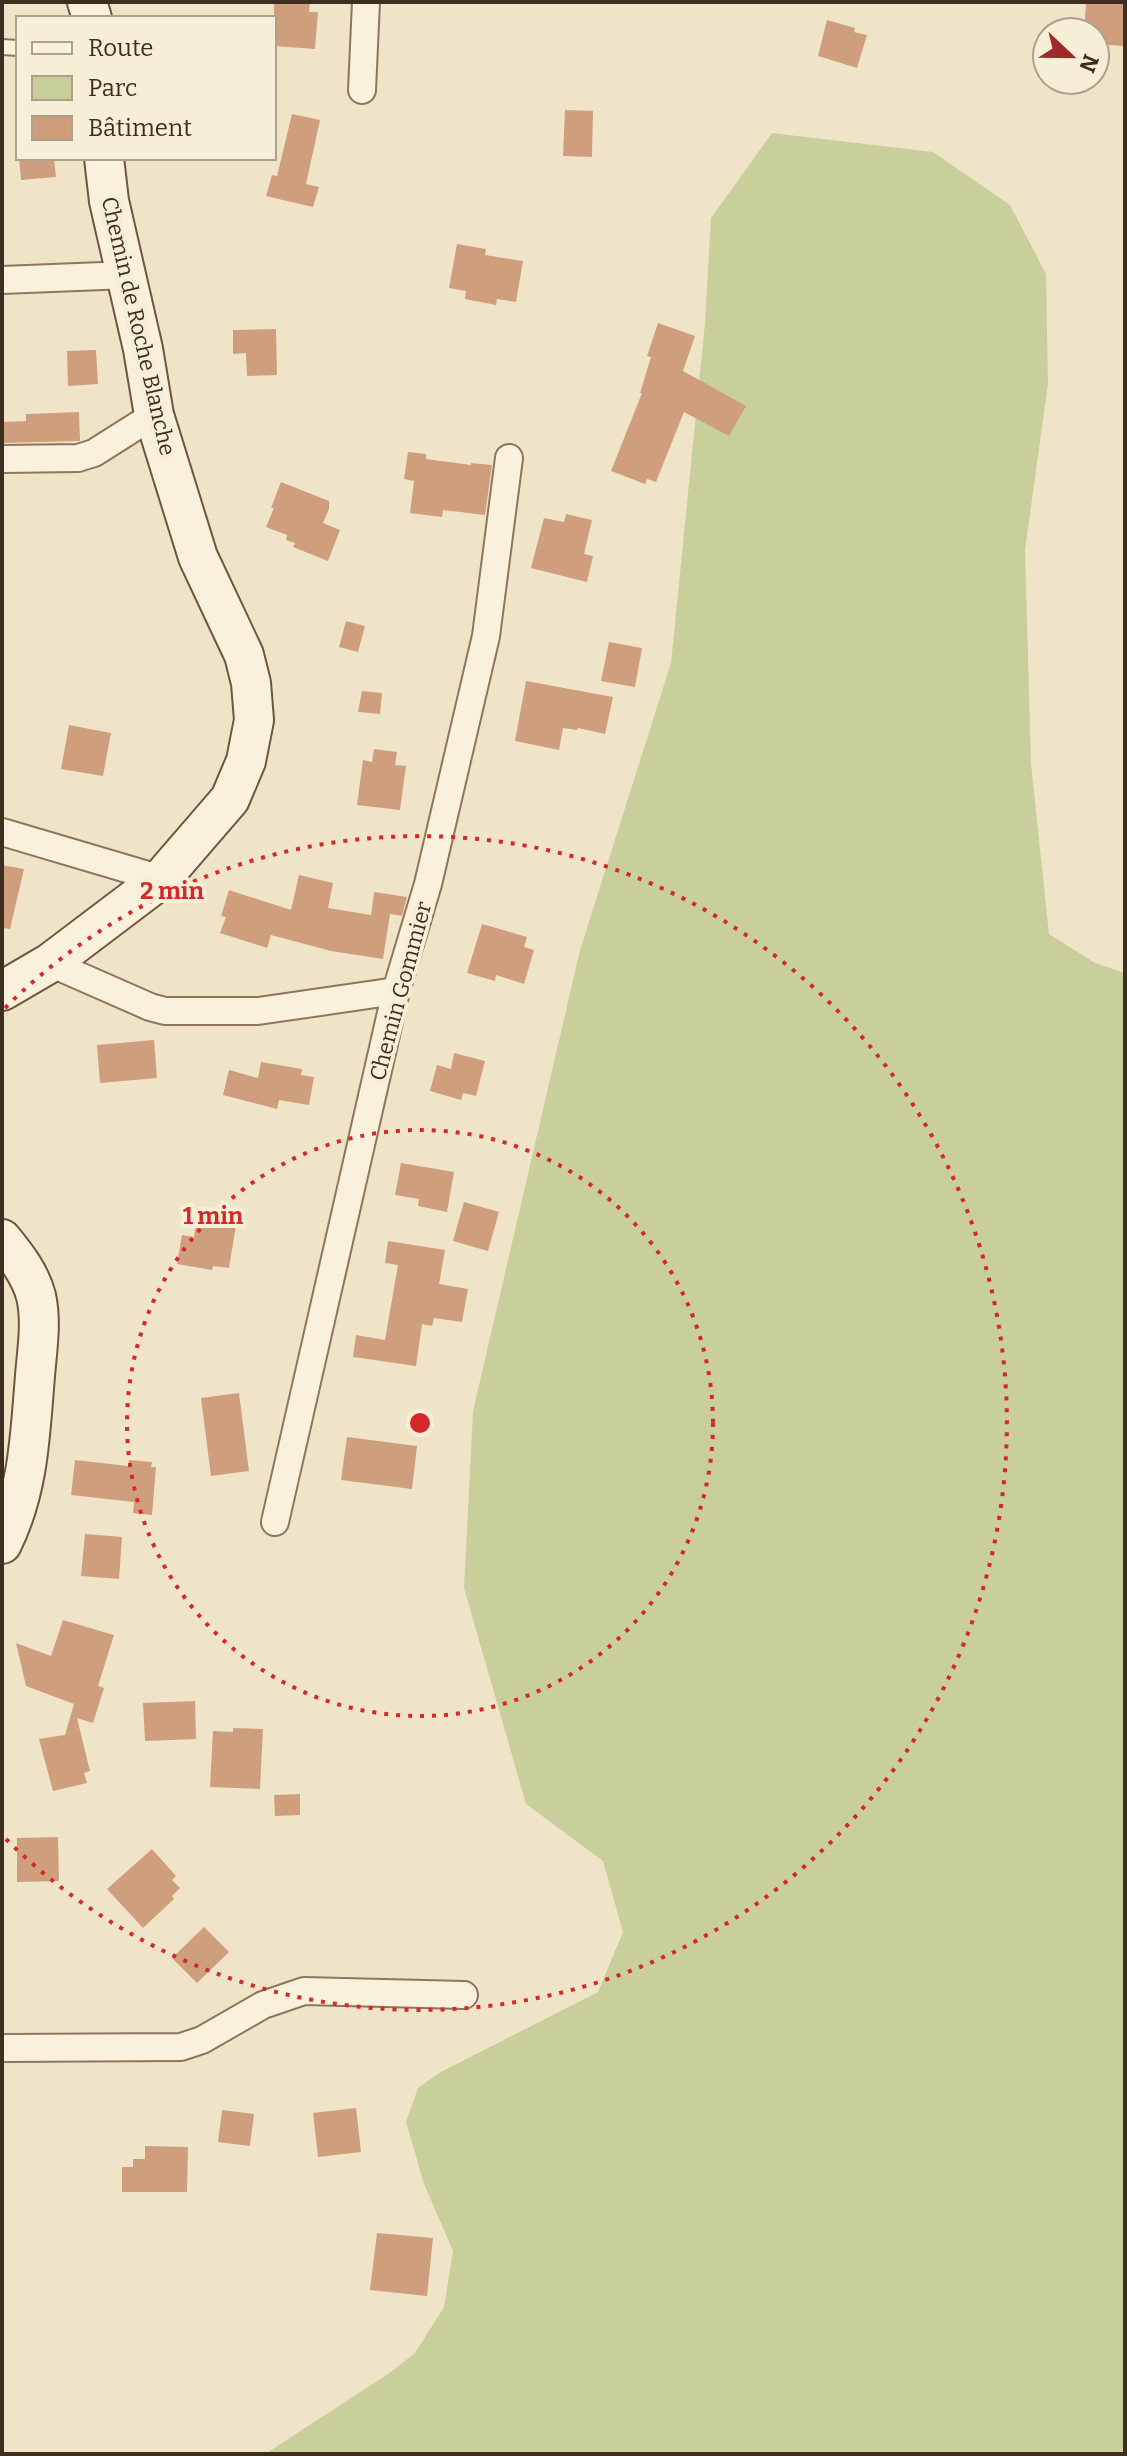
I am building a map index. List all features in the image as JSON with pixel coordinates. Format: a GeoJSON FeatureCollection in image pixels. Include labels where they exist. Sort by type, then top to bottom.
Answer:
{"type":"FeatureCollection","features":[{"type":"Feature","properties":{"kind":"main road","name":"Chemin de Roche Blanche"},"geometry":{"type":"LineString","coordinates":[[2,991],[50,963],[161,879],[230,799],[246,761],[254,720],[251,683],[244,655],[198,557],[154,415],[128,275],[109,201],[104,160]]}},
{"type":"Feature","properties":{"kind":"main road"},"geometry":{"type":"LineString","coordinates":[[2,1239],[23,1266],[36,1296],[39,1328],[27,1468],[21,1495],[2,1544]]}},
{"type":"Feature","properties":{"kind":"street"},"geometry":{"type":"LineString","coordinates":[[362,90],[366,2]]}},
{"type":"Feature","properties":{"kind":"street"},"geometry":{"type":"LineString","coordinates":[[2,280],[128,275]]}},
{"type":"Feature","properties":{"kind":"street"},"geometry":{"type":"LineString","coordinates":[[2,459],[78,458],[94,453],[154,415]]}},
{"type":"Feature","properties":{"kind":"street","name":"Chemin Gommier"},"geometry":{"type":"LineString","coordinates":[[275,1522],[396,991],[428,884],[486,636],[509,458]]}},
{"type":"Feature","properties":{"kind":"street"},"geometry":{"type":"LineString","coordinates":[[2,832],[161,879]]}},
{"type":"Feature","properties":{"kind":"street"},"geometry":{"type":"LineString","coordinates":[[50,963],[165,1011],[258,1011],[396,991]]}},
{"type":"Feature","properties":{"kind":"street"},"geometry":{"type":"LineString","coordinates":[[2,2048],[181,2047],[202,2040],[263,2005],[304,1991],[464,1995]]}},
{"type":"Feature","properties":{"kind":"green space"},"geometry":{"type":"Polygon","coordinates":[[[772,133],[933,152],[1010,205],[1046,274],[1048,384],[1025,550],[1031,763],[1049,934],[1095,963],[1125,973],[1125,2454],[265,2454],[415,2353],[444,2307],[453,2251],[424,2184],[406,2122],[418,2088],[439,2073],[598,1992],[623,1932],[603,1861],[526,1804],[464,1588],[473,1411],[580,950],[671,663],[705,323],[711,218],[772,133]]]}},
{"type":"Feature","properties":{"kind":"building"},"geometry":{"type":"Polygon","coordinates":[[[274,2],[310,2],[309,12],[318,12],[315,49],[276,46],[274,2]]]}},
{"type":"Feature","properties":{"kind":"building"},"geometry":{"type":"Polygon","coordinates":[[[1086,2],[1125,2],[1125,46],[1111,45],[1111,16],[1085,16],[1086,2]]]}},
{"type":"Feature","properties":{"kind":"building"},"geometry":{"type":"Polygon","coordinates":[[[827,20],[867,35],[857,68],[818,56],[827,20]]]}},
{"type":"Feature","properties":{"kind":"building"},"geometry":{"type":"Polygon","coordinates":[[[565,110],[593,111],[592,157],[563,156],[565,110]]]}},
{"type":"Feature","properties":{"kind":"building"},"geometry":{"type":"Polygon","coordinates":[[[292,114],[320,120],[306,184],[319,187],[313,207],[266,196],[272,175],[277,176],[292,114]]]}},
{"type":"Feature","properties":{"kind":"building"},"geometry":{"type":"Polygon","coordinates":[[[19,160],[54,160],[56,177],[21,180],[19,160]]]}},
{"type":"Feature","properties":{"kind":"building"},"geometry":{"type":"Polygon","coordinates":[[[457,244],[486,249],[485,255],[523,261],[516,302],[497,299],[496,305],[465,299],[466,291],[449,288],[457,244]]]}},
{"type":"Feature","properties":{"kind":"building"},"geometry":{"type":"Polygon","coordinates":[[[658,323],[695,336],[683,371],[746,406],[729,436],[684,412],[656,482],[647,479],[645,484],[611,471],[642,393],[651,357],[647,356],[658,323]]]}},
{"type":"Feature","properties":{"kind":"building"},"geometry":{"type":"Polygon","coordinates":[[[276,329],[277,375],[247,376],[246,353],[233,354],[233,330],[276,329]]]}},
{"type":"Feature","properties":{"kind":"building"},"geometry":{"type":"Polygon","coordinates":[[[96,350],[98,384],[68,386],[67,351],[96,350]]]}},
{"type":"Feature","properties":{"kind":"building"},"geometry":{"type":"Polygon","coordinates":[[[79,412],[80,441],[2,443],[2,422],[26,421],[26,414],[79,412]]]}},
{"type":"Feature","properties":{"kind":"building"},"geometry":{"type":"Polygon","coordinates":[[[408,452],[426,454],[426,459],[492,465],[485,515],[443,510],[442,517],[410,513],[414,481],[404,479],[408,452]]]}},
{"type":"Feature","properties":{"kind":"building"},"geometry":{"type":"Polygon","coordinates":[[[281,482],[329,501],[323,523],[340,530],[328,561],[293,547],[295,543],[286,540],[287,535],[266,527],[281,482]]]}},
{"type":"Feature","properties":{"kind":"building"},"geometry":{"type":"Polygon","coordinates":[[[566,514],[592,520],[584,554],[593,556],[587,582],[531,568],[544,518],[564,522],[566,514]]]}},
{"type":"Feature","properties":{"kind":"building"},"geometry":{"type":"Polygon","coordinates":[[[346,621],[365,626],[358,652],[339,647],[346,621]]]}},
{"type":"Feature","properties":{"kind":"building"},"geometry":{"type":"Polygon","coordinates":[[[609,642],[642,648],[635,687],[601,681],[609,642]]]}},
{"type":"Feature","properties":{"kind":"building"},"geometry":{"type":"Polygon","coordinates":[[[526,681],[613,697],[605,734],[563,728],[559,750],[515,741],[526,681]]]}},
{"type":"Feature","properties":{"kind":"building"},"geometry":{"type":"Polygon","coordinates":[[[362,691],[382,693],[380,714],[358,712],[362,691]]]}},
{"type":"Feature","properties":{"kind":"building"},"geometry":{"type":"Polygon","coordinates":[[[69,725],[111,733],[103,776],[61,769],[69,725]]]}},
{"type":"Feature","properties":{"kind":"building"},"geometry":{"type":"Polygon","coordinates":[[[374,749],[397,752],[395,765],[406,766],[400,810],[357,805],[363,760],[372,762],[374,749]]]}},
{"type":"Feature","properties":{"kind":"building"},"geometry":{"type":"Polygon","coordinates":[[[2,865],[24,869],[10,929],[2,928],[2,865]]]}},
{"type":"Feature","properties":{"kind":"building"},"geometry":{"type":"Polygon","coordinates":[[[299,875],[333,883],[328,908],[371,915],[374,892],[407,897],[402,916],[390,914],[383,959],[331,951],[271,935],[267,948],[220,933],[226,917],[221,916],[229,890],[291,910],[299,875]]]}},
{"type":"Feature","properties":{"kind":"building"},"geometry":{"type":"Polygon","coordinates":[[[482,924],[527,937],[524,947],[534,950],[524,984],[496,975],[495,981],[467,973],[482,924]]]}},
{"type":"Feature","properties":{"kind":"building"},"geometry":{"type":"Polygon","coordinates":[[[154,1040],[157,1078],[100,1083],[97,1045],[154,1040]]]}},
{"type":"Feature","properties":{"kind":"building"},"geometry":{"type":"Polygon","coordinates":[[[454,1053],[485,1061],[476,1096],[463,1093],[461,1100],[430,1091],[437,1065],[451,1069],[454,1053]]]}},
{"type":"Feature","properties":{"kind":"building"},"geometry":{"type":"Polygon","coordinates":[[[261,1062],[302,1069],[301,1075],[314,1077],[309,1105],[279,1100],[277,1109],[223,1095],[229,1070],[258,1078],[261,1062]]]}},
{"type":"Feature","properties":{"kind":"building"},"geometry":{"type":"Polygon","coordinates":[[[401,1163],[454,1172],[447,1212],[418,1206],[419,1199],[395,1195],[401,1163]]]}},
{"type":"Feature","properties":{"kind":"building"},"geometry":{"type":"Polygon","coordinates":[[[464,1202],[499,1212],[488,1251],[453,1241],[464,1202]]]}},
{"type":"Feature","properties":{"kind":"building"},"geometry":{"type":"Polygon","coordinates":[[[198,1212],[237,1219],[229,1268],[213,1266],[212,1270],[177,1264],[182,1235],[194,1237],[198,1212]]]}},
{"type":"Feature","properties":{"kind":"building"},"geometry":{"type":"Polygon","coordinates":[[[388,1241],[445,1250],[439,1284],[468,1289],[462,1322],[434,1318],[432,1326],[422,1324],[416,1366],[353,1357],[356,1335],[385,1340],[398,1265],[385,1263],[388,1241]]]}},
{"type":"Feature","properties":{"kind":"building"},"geometry":{"type":"Polygon","coordinates":[[[239,1393],[249,1471],[211,1476],[201,1398],[239,1393]]]}},
{"type":"Feature","properties":{"kind":"building"},"geometry":{"type":"Polygon","coordinates":[[[347,1437],[417,1446],[412,1489],[341,1480],[347,1437]]]}},
{"type":"Feature","properties":{"kind":"building"},"geometry":{"type":"Polygon","coordinates":[[[75,1460],[128,1466],[129,1460],[152,1462],[151,1467],[156,1467],[152,1515],[133,1513],[134,1502],[71,1495],[75,1460]]]}},
{"type":"Feature","properties":{"kind":"building"},"geometry":{"type":"Polygon","coordinates":[[[85,1534],[122,1537],[119,1579],[81,1576],[85,1534]]]}},
{"type":"Feature","properties":{"kind":"building"},"geometry":{"type":"Polygon","coordinates":[[[63,1620],[114,1635],[98,1686],[104,1688],[93,1723],[77,1718],[90,1771],[84,1773],[87,1783],[53,1791],[39,1739],[65,1735],[74,1704],[26,1686],[16,1643],[51,1656],[63,1620]]]}},
{"type":"Feature","properties":{"kind":"building"},"geometry":{"type":"Polygon","coordinates":[[[195,1701],[196,1739],[145,1741],[143,1703],[195,1701]]]}},
{"type":"Feature","properties":{"kind":"building"},"geometry":{"type":"Polygon","coordinates":[[[233,1728],[263,1729],[260,1789],[210,1787],[213,1731],[233,1732],[233,1728]]]}},
{"type":"Feature","properties":{"kind":"building"},"geometry":{"type":"Polygon","coordinates":[[[300,1794],[300,1815],[275,1816],[274,1795],[300,1794]]]}},
{"type":"Feature","properties":{"kind":"building"},"geometry":{"type":"Polygon","coordinates":[[[58,1837],[59,1881],[17,1882],[17,1838],[58,1837]]]}},
{"type":"Feature","properties":{"kind":"building"},"geometry":{"type":"Polygon","coordinates":[[[152,1849],[176,1876],[172,1880],[180,1888],[172,1896],[174,1899],[143,1928],[107,1889],[152,1849]]]}},
{"type":"Feature","properties":{"kind":"building"},"geometry":{"type":"Polygon","coordinates":[[[204,1927],[229,1952],[197,1983],[172,1958],[204,1927]]]}},
{"type":"Feature","properties":{"kind":"building"},"geometry":{"type":"Polygon","coordinates":[[[356,2108],[361,2152],[318,2157],[313,2113],[356,2108]]]}},
{"type":"Feature","properties":{"kind":"building"},"geometry":{"type":"Polygon","coordinates":[[[222,2110],[254,2114],[250,2146],[218,2142],[222,2110]]]}},
{"type":"Feature","properties":{"kind":"building"},"geometry":{"type":"Polygon","coordinates":[[[145,2146],[188,2147],[187,2192],[122,2192],[122,2167],[133,2167],[133,2159],[145,2159],[145,2146]]]}},
{"type":"Feature","properties":{"kind":"building"},"geometry":{"type":"Polygon","coordinates":[[[377,2233],[433,2238],[427,2296],[370,2290],[377,2233]]]}}]}
